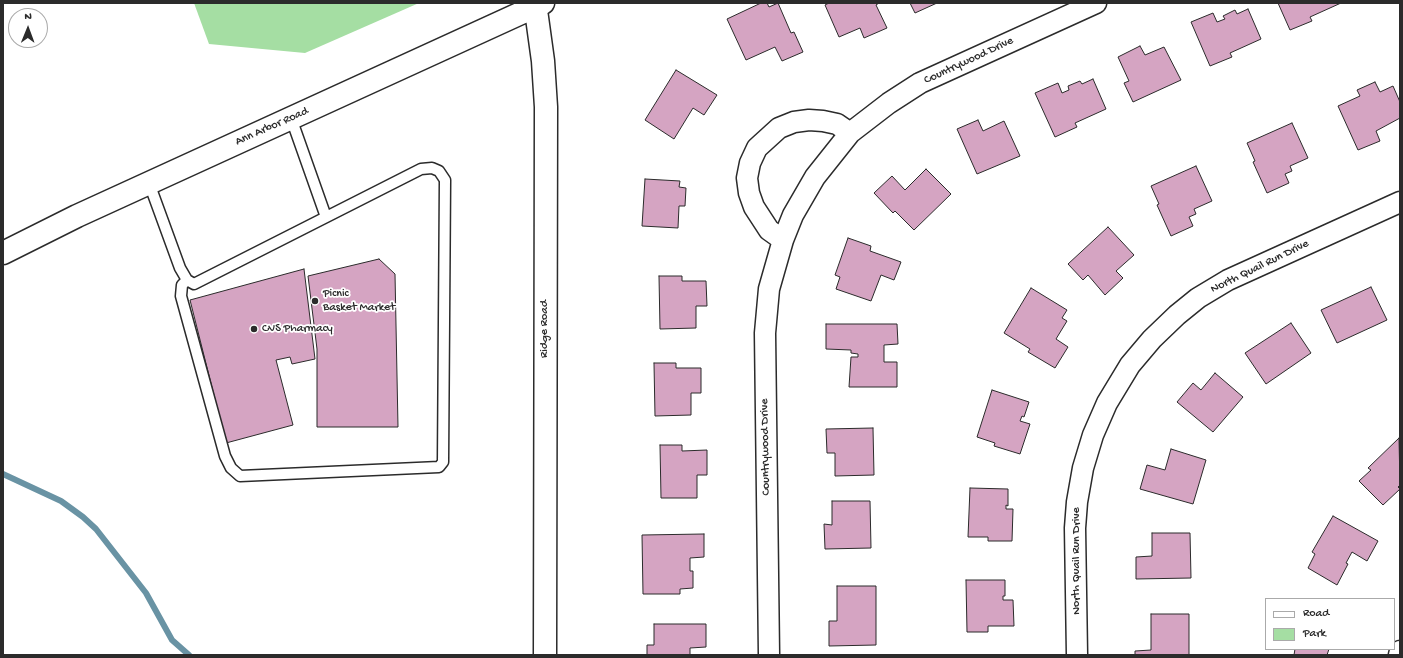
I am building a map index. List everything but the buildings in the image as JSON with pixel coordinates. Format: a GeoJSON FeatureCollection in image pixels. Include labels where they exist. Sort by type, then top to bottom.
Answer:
{"type":"FeatureCollection","features":[{"type":"Feature","properties":{"kind":"street","name":"Countrywood Drive"},"geometry":{"type":"LineString","coordinates":[[769,655],[765,333],[769,290],[783,240],[793,215],[815,177],[850,133],[888,102],[920,83],[1096,3]]}},
{"type":"Feature","properties":{"kind":"street","name":"Ann Arbor Road"},"geometry":{"type":"LineString","coordinates":[[3,253],[77,216],[538,4]]}},
{"type":"Feature","properties":{"kind":"street","name":"Ridge Road"},"geometry":{"type":"LineString","coordinates":[[538,4],[546,107],[545,655]]}},
{"type":"Feature","properties":{"kind":"street"},"geometry":{"type":"LineString","coordinates":[[783,240],[769,230],[754,207],[749,193],[749,171],[757,148],[779,128],[794,122],[809,120],[823,121],[837,124],[850,133]]}},
{"type":"Feature","properties":{"kind":"street","name":"North Quail Run Drive"},"geometry":{"type":"LineString","coordinates":[[1077,655],[1075,528],[1077,502],[1082,475],[1093,435],[1107,402],[1130,365],[1152,339],[1178,314],[1228,280],[1400,202]]}},
{"type":"Feature","properties":{"kind":"lane"},"geometry":{"type":"LineString","coordinates":[[291,118],[326,217]]}},
{"type":"Feature","properties":{"kind":"lane"},"geometry":{"type":"LineString","coordinates":[[149,183],[180,268],[187,280],[194,284],[421,169],[432,168],[439,171],[445,180],[443,462],[439,467],[240,476],[231,468],[225,456],[181,296],[182,285],[187,280]]}},
{"type":"Feature","properties":{"kind":"green space"},"geometry":{"type":"Polygon","coordinates":[[[194,3],[419,3],[305,53],[209,44],[194,3]]]}},
{"type":"Feature","properties":{"kind":"waterway"},"geometry":{"type":"LineString","coordinates":[[3,474],[61,501],[83,517],[96,529],[146,593],[172,640],[189,655]]}},
{"type":"Feature","properties":{"kind":"place","name":"Picnic Basket Market"},"geometry":{"type":"Point","coordinates":[315,301]}},
{"type":"Feature","properties":{"kind":"place","name":"CVS Pharmacy"},"geometry":{"type":"Point","coordinates":[254,329]}}]}
